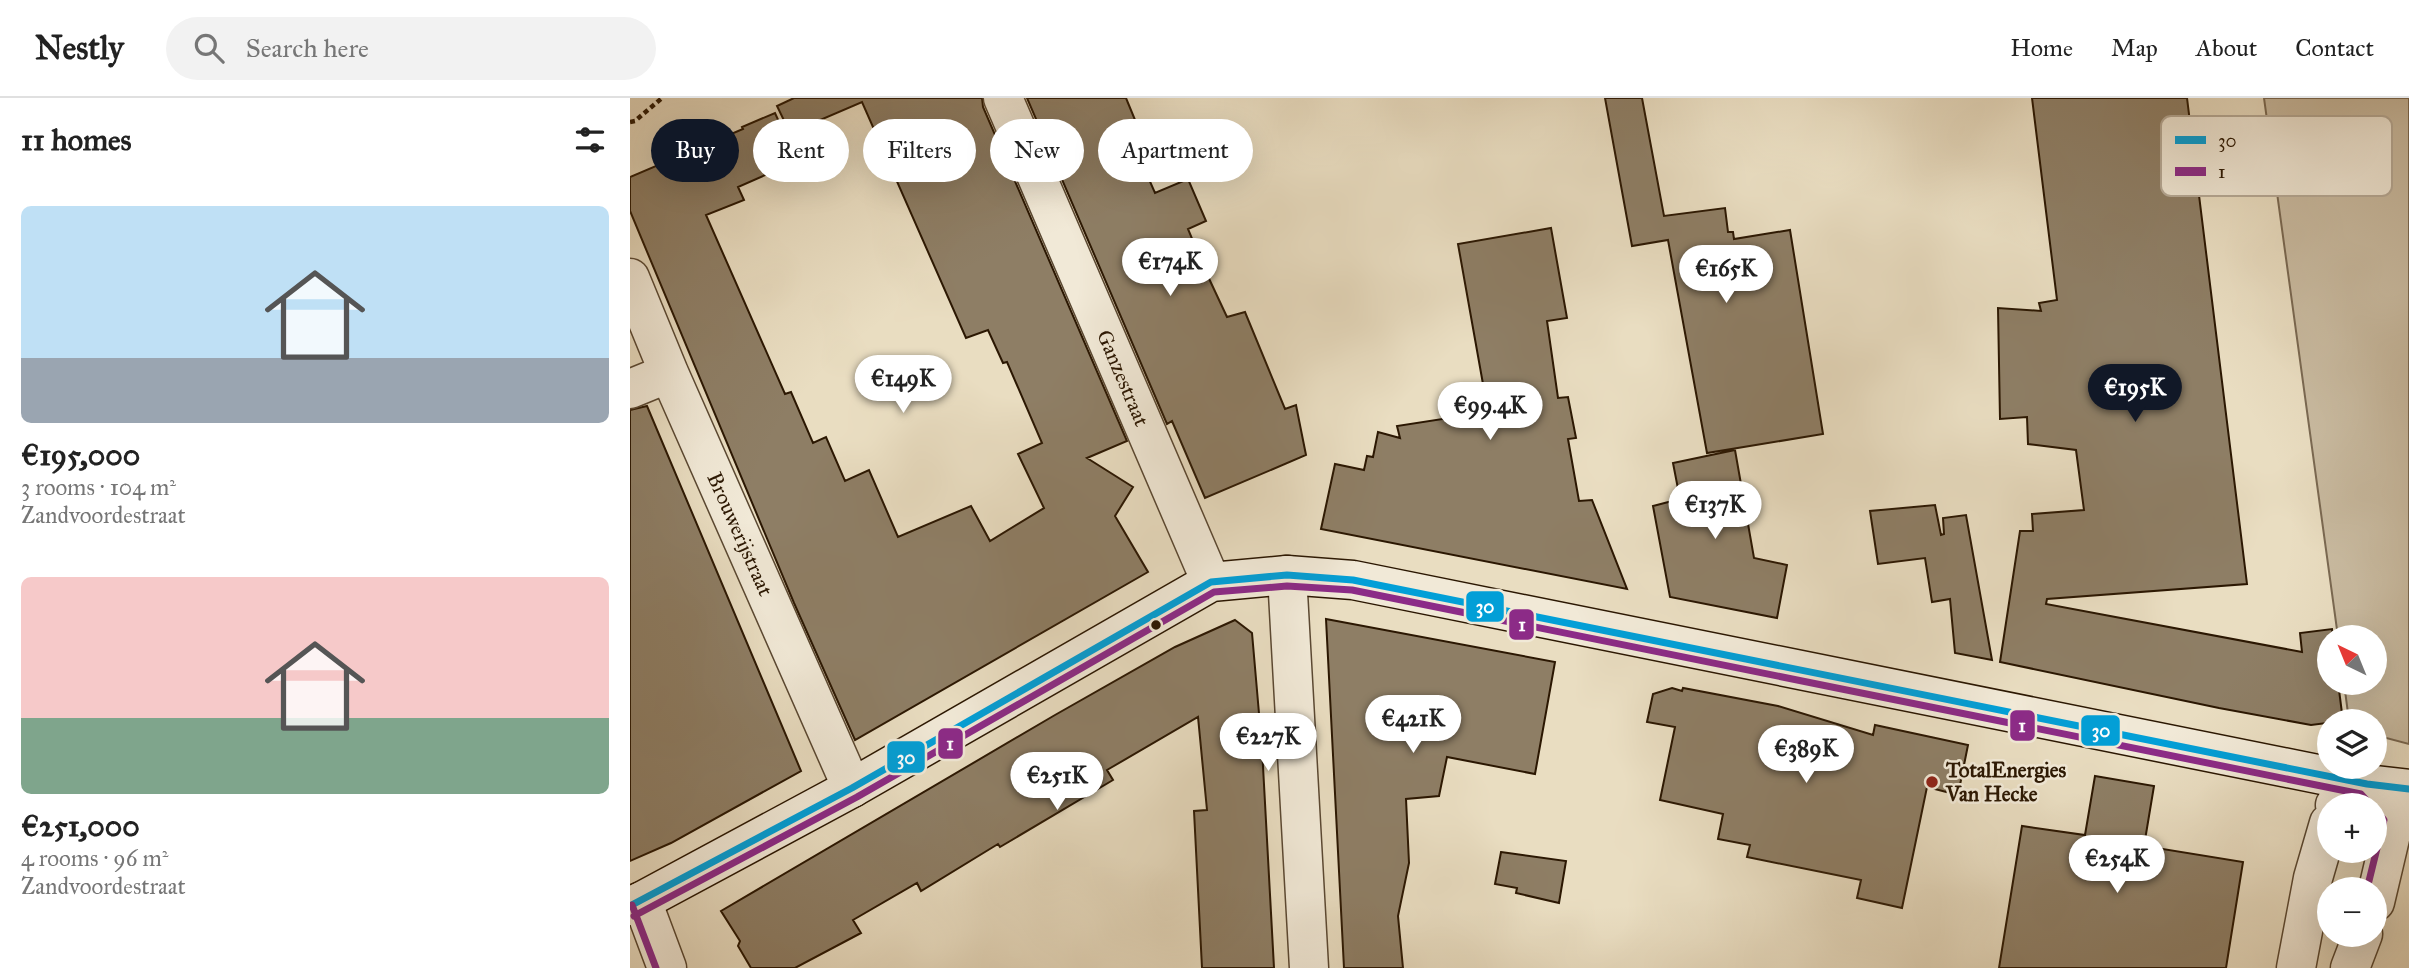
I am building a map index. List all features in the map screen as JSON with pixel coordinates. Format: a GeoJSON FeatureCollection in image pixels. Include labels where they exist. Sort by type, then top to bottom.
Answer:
{"type":"FeatureCollection","features":[{"type":"Feature","properties":{"kind":"street","name":"Ganzestraat"},"geometry":{"type":"LineString","coordinates":[[1003,98],[1210,582]]}},
{"type":"Feature","properties":{"kind":"street","name":"Brouwerijstraat"},"geometry":{"type":"LineString","coordinates":[[630,278],[669,373],[852,788]]}},
{"type":"Feature","properties":{"kind":"street"},"geometry":{"type":"LineString","coordinates":[[630,389],[669,373]]}},
{"type":"Feature","properties":{"kind":"street"},"geometry":{"type":"LineString","coordinates":[[1287,575],[1309,968]]}},
{"type":"Feature","properties":{"kind":"street"},"geometry":{"type":"LineString","coordinates":[[667,968],[636,904],[852,788],[1210,582],[1287,575],[1353,580],[2367,783],[2409,789]]}},
{"type":"Feature","properties":{"kind":"street"},"geometry":{"type":"LineString","coordinates":[[2352,793],[2367,783]]}},
{"type":"Feature","properties":{"kind":"street"},"geometry":{"type":"LineString","coordinates":[[2367,783],[2395,817],[2381,877]]}},
{"type":"Feature","properties":{"kind":"street"},"geometry":{"type":"LineString","coordinates":[[2296,968],[2318,863]]}},
{"type":"Feature","properties":{"kind":"street"},"geometry":{"type":"LineString","coordinates":[[2350,968],[2358,947]]}},
{"type":"Feature","properties":{"kind":"path"},"geometry":{"type":"LineString","coordinates":[[630,122],[635,121],[662,98]]}},
{"type":"Feature","properties":{"kind":"shaded area"},"geometry":{"type":"Polygon","coordinates":[[[2264,98],[2409,98],[2409,744],[2387,738],[2387,709],[2347,709],[2346,695],[2387,695],[2387,625],[2336,625],[2277,196],[2392,196],[2392,116],[2266,116],[2264,98]]]}},
{"type":"Feature","properties":{"kind":"building"},"geometry":{"type":"Polygon","coordinates":[[[794,98],[982,98],[990,123],[990,182],[1015,182],[1127,441],[1087,458],[1133,487],[1115,516],[1148,572],[855,740],[794,603],[630,211],[630,177],[651,168],[651,182],[739,182],[739,131],[753,122],[753,180],[738,187],[744,200],[706,215],[785,394],[791,392],[813,443],[826,437],[845,481],[869,470],[898,537],[971,506],[990,541],[1044,508],[1018,454],[1042,443],[1007,362],[1003,363],[988,330],[966,338],[897,182],[976,182],[976,119],[869,119],[862,102],[823,119],[783,119],[777,106],[794,98]]]}},
{"type":"Feature","properties":{"kind":"building"},"geometry":{"type":"Polygon","coordinates":[[[1027,98],[1126,98],[1135,119],[1098,119],[1098,182],[1150,182],[1155,193],[1181,182],[1189,182],[1206,221],[1188,229],[1205,270],[1227,317],[1245,312],[1285,409],[1296,405],[1306,455],[1205,498],[1172,421],[1167,424],[1063,182],[1084,182],[1084,119],[1036,119],[1027,98]]]}},
{"type":"Feature","properties":{"kind":"building"},"geometry":{"type":"Polygon","coordinates":[[[1605,98],[1642,98],[1664,216],[1725,208],[1728,232],[1733,232],[1734,239],[1790,230],[1823,434],[1707,453],[1668,240],[1632,246],[1605,98]]]}},
{"type":"Feature","properties":{"kind":"building"},"geometry":{"type":"Polygon","coordinates":[[[2032,98],[2187,98],[2189,116],[2161,116],[2161,196],[2199,196],[2247,584],[2047,599],[2046,604],[2302,652],[2300,633],[2317,631],[2317,695],[2340,695],[2341,709],[2317,709],[2317,724],[2311,725],[2000,662],[2020,531],[2033,531],[2032,514],[2084,510],[2076,450],[2028,444],[2027,417],[2000,419],[1998,308],[2041,311],[2039,303],[2057,300],[2032,98]]]}},
{"type":"Feature","properties":{"kind":"building"},"geometry":{"type":"Polygon","coordinates":[[[775,113],[778,119],[761,119],[775,113]]]}},
{"type":"Feature","properties":{"kind":"building"},"geometry":{"type":"Polygon","coordinates":[[[1551,228],[1567,318],[1547,321],[1558,398],[1568,397],[1576,438],[1568,439],[1579,501],[1592,500],[1627,589],[1321,529],[1335,464],[1364,470],[1367,456],[1373,457],[1378,432],[1400,438],[1397,426],[1488,412],[1458,244],[1551,228]]]}},
{"type":"Feature","properties":{"kind":"building"},"geometry":{"type":"Polygon","coordinates":[[[647,406],[801,771],[671,843],[630,861],[630,410],[647,406]]]}},
{"type":"Feature","properties":{"kind":"building"},"geometry":{"type":"Polygon","coordinates":[[[1735,450],[1754,558],[1787,565],[1777,618],[1670,597],[1653,506],[1680,499],[1673,463],[1735,450]]]}},
{"type":"Feature","properties":{"kind":"building"},"geometry":{"type":"Polygon","coordinates":[[[1935,505],[1941,535],[1944,534],[1943,518],[1966,515],[1992,660],[1955,653],[1950,599],[1932,602],[1925,558],[1878,564],[1870,511],[1935,505]]]}},
{"type":"Feature","properties":{"kind":"building"},"geometry":{"type":"Polygon","coordinates":[[[1326,619],[1555,662],[1535,774],[1447,757],[1439,796],[1406,799],[1409,863],[1398,916],[1403,968],[1344,968],[1326,619]]]}},
{"type":"Feature","properties":{"kind":"building"},"geometry":{"type":"Polygon","coordinates":[[[1235,620],[1252,633],[1262,748],[1274,968],[1202,968],[1194,811],[1207,810],[1198,717],[1107,770],[1113,780],[1000,847],[998,844],[921,891],[917,883],[853,920],[861,933],[795,968],[751,968],[738,946],[740,941],[721,911],[1175,647],[1235,620]]]}},
{"type":"Feature","properties":{"kind":"building"},"geometry":{"type":"Polygon","coordinates":[[[1672,688],[1778,706],[1873,735],[1875,725],[1968,745],[1958,795],[1927,787],[1902,908],[1857,898],[1861,880],[1747,857],[1750,845],[1718,839],[1723,814],[1660,800],[1675,727],[1647,722],[1653,694],[1672,688]]]}},
{"type":"Feature","properties":{"kind":"building"},"geometry":{"type":"Polygon","coordinates":[[[2095,776],[2154,786],[2144,846],[2243,862],[2226,968],[1999,968],[2022,826],[2085,835],[2095,776]]]}},
{"type":"Feature","properties":{"kind":"building"},"geometry":{"type":"Polygon","coordinates":[[[1501,852],[1566,861],[1559,903],[1516,893],[1517,888],[1495,884],[1501,852]]]}},
{"type":"Feature","properties":{"kind":"transit line","name":"30"},"geometry":{"type":"LineString","coordinates":[[630,906],[852,788],[1211,582],[1287,575],[1353,580],[2367,784],[2409,789]]}},
{"type":"Feature","properties":{"kind":"transit line","name":"1"},"geometry":{"type":"LineString","coordinates":[[634,916],[857,797],[1214,592],[1287,586],[1352,590],[2356,793]]}},
{"type":"Feature","properties":{"kind":"transit line","name":"1"},"geometry":{"type":"LineString","coordinates":[[2370,877],[2373,863]]}},
{"type":"Feature","properties":{"kind":"transit line","name":"1"},"geometry":{"type":"LineString","coordinates":[[632,905],[656,968]]}},
{"type":"Feature","properties":{"kind":"place","name":"TotalEnergies Van Hecke"},"geometry":{"type":"Point","coordinates":[1932,782]}}]}
